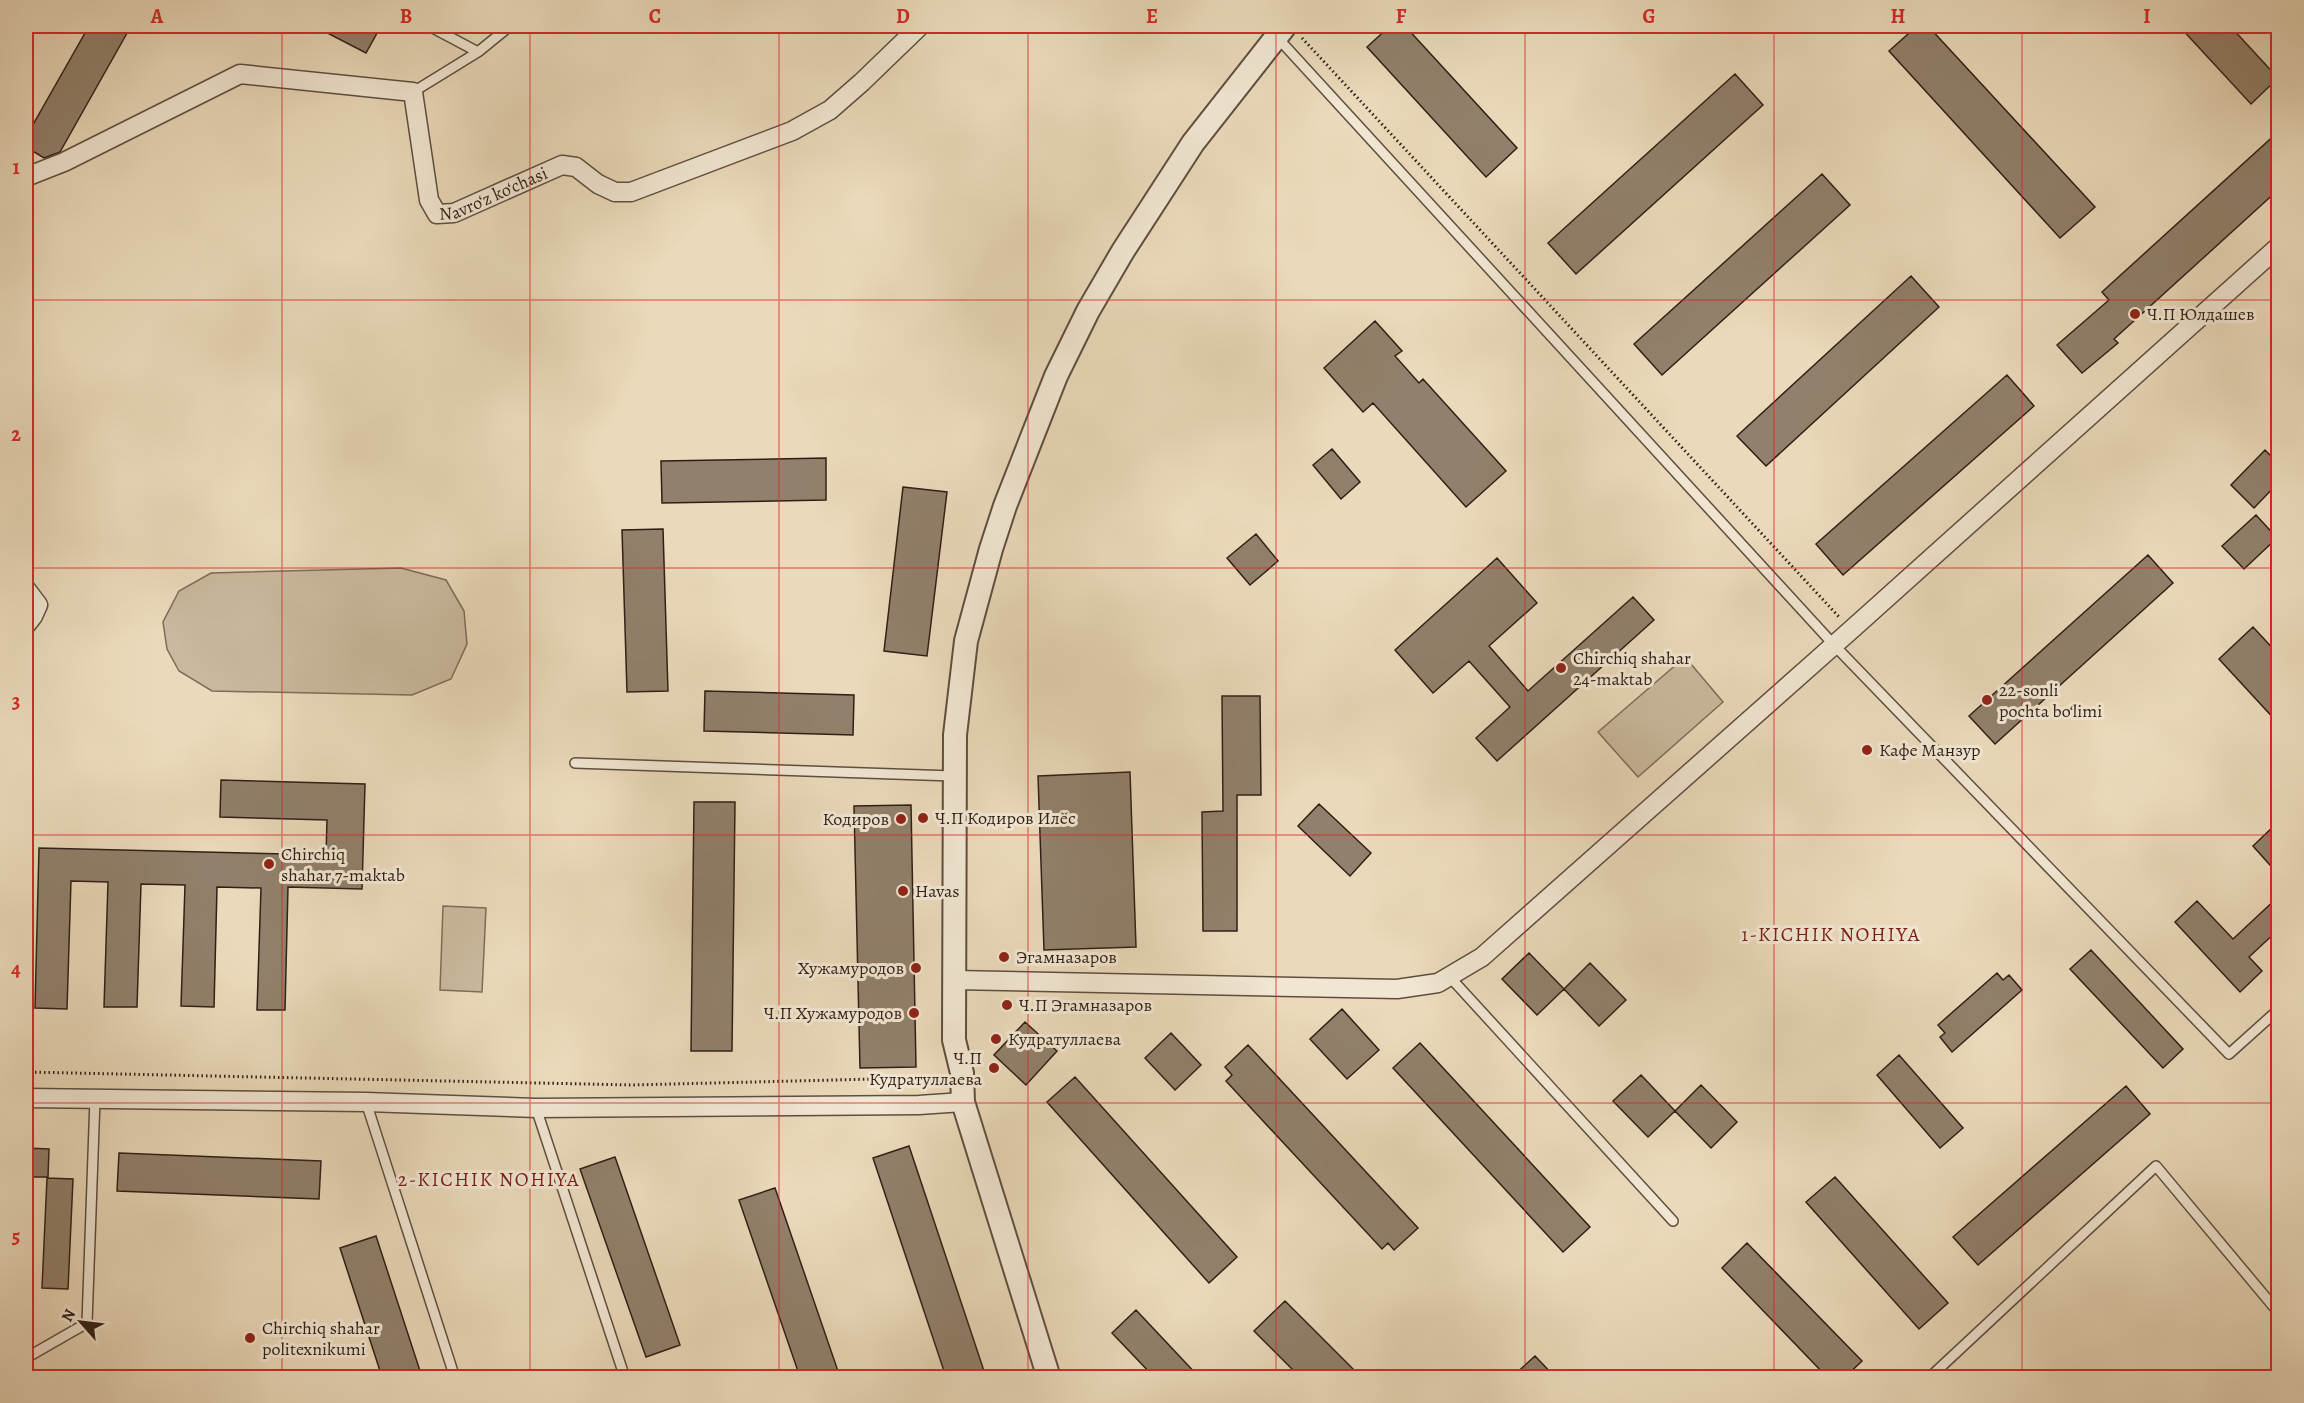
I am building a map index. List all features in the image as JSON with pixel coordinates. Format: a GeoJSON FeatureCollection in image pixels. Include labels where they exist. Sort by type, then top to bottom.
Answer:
{"type":"FeatureCollection","features":[{"type":"Feature","properties":{"kind":"street","name":"Navro‘z ko‘chasi"},"geometry":{"type":"LineString","coordinates":[[413,92],[429,200],[436,214],[454,213],[562,165],[576,167],[598,184],[615,192],[631,192],[792,131],[830,110],[920,26]]}},
{"type":"Feature","properties":{"kind":"street"},"geometry":{"type":"LineString","coordinates":[[1049,1377],[963,1102],[962,1072],[954,1040],[955,735],[966,641],[1005,506],[1056,376],[1088,311],[1123,251],[1193,143],[1286,32]]}},
{"type":"Feature","properties":{"kind":"street"},"geometry":{"type":"LineString","coordinates":[[26,177],[64,162],[240,74],[413,92]]}},
{"type":"Feature","properties":{"kind":"street"},"geometry":{"type":"LineString","coordinates":[[954,980],[1397,989],[1438,983],[1482,957],[2278,247]]}},
{"type":"Feature","properties":{"kind":"street"},"geometry":{"type":"LineString","coordinates":[[26,590],[38,605],[26,625]]}},
{"type":"Feature","properties":{"kind":"street"},"geometry":{"type":"LineString","coordinates":[[26,1098],[366,1102],[536,1108],[919,1105],[963,1102]]}},
{"type":"Feature","properties":{"kind":"lane"},"geometry":{"type":"LineString","coordinates":[[429,26],[478,52]]}},
{"type":"Feature","properties":{"kind":"lane"},"geometry":{"type":"LineString","coordinates":[[413,92],[478,52],[510,26]]}},
{"type":"Feature","properties":{"kind":"lane"},"geometry":{"type":"LineString","coordinates":[[1286,32],[1834,645],[2229,1054],[2278,1010]]}},
{"type":"Feature","properties":{"kind":"lane"},"geometry":{"type":"LineString","coordinates":[[575,763],[954,776]]}},
{"type":"Feature","properties":{"kind":"lane"},"geometry":{"type":"LineString","coordinates":[[1449,976],[1673,1221]]}},
{"type":"Feature","properties":{"kind":"lane"},"geometry":{"type":"LineString","coordinates":[[26,1358],[87,1323],[95,1099]]}},
{"type":"Feature","properties":{"kind":"lane"},"geometry":{"type":"LineString","coordinates":[[366,1102],[455,1377]]}},
{"type":"Feature","properties":{"kind":"lane"},"geometry":{"type":"LineString","coordinates":[[536,1108],[626,1377]]}},
{"type":"Feature","properties":{"kind":"lane"},"geometry":{"type":"LineString","coordinates":[[1929,1377],[2156,1166],[2278,1312]]}},
{"type":"Feature","properties":{"kind":"path"},"geometry":{"type":"LineString","coordinates":[[1286,32],[1851,630]]}},
{"type":"Feature","properties":{"kind":"path"},"geometry":{"type":"LineString","coordinates":[[26,1072],[632,1084],[915,1078],[919,1105]]}},
{"type":"Feature","properties":{"kind":"shaded area"},"geometry":{"type":"Polygon","coordinates":[[[401,568],[446,580],[464,611],[467,644],[451,679],[412,695],[212,691],[179,671],[167,649],[163,622],[179,591],[211,573],[401,568]]]}},
{"type":"Feature","properties":{"kind":"shaded area"},"geometry":{"type":"Polygon","coordinates":[[[1685,657],[1723,702],[1638,777],[1598,732],[1685,657]]]}},
{"type":"Feature","properties":{"kind":"shaded area"},"geometry":{"type":"Polygon","coordinates":[[[443,906],[486,908],[482,992],[440,990],[443,906]]]}},
{"type":"Feature","properties":{"kind":"building"},"geometry":{"type":"Polygon","coordinates":[[[89,26],[131,26],[60,152],[44,158],[26,147],[26,137],[89,26]]]}},
{"type":"Feature","properties":{"kind":"building"},"geometry":{"type":"Polygon","coordinates":[[[314,26],[381,26],[366,53],[314,26]]]}},
{"type":"Feature","properties":{"kind":"building"},"geometry":{"type":"Polygon","coordinates":[[[1390,26],[1405,26],[1517,148],[1486,177],[1367,47],[1390,26]]]}},
{"type":"Feature","properties":{"kind":"building"},"geometry":{"type":"Polygon","coordinates":[[[1917,26],[1928,26],[2095,207],[2060,238],[1889,51],[1917,26]]]}},
{"type":"Feature","properties":{"kind":"building"},"geometry":{"type":"Polygon","coordinates":[[[2179,26],[2230,26],[2278,78],[2251,104],[2179,26]]]}},
{"type":"Feature","properties":{"kind":"building"},"geometry":{"type":"Polygon","coordinates":[[[1735,74],[1763,105],[1576,274],[1548,243],[1735,74]]]}},
{"type":"Feature","properties":{"kind":"building"},"geometry":{"type":"Polygon","coordinates":[[[2278,132],[2278,190],[2114,339],[2118,343],[2082,373],[2057,345],[2109,300],[2102,292],[2278,132]]]}},
{"type":"Feature","properties":{"kind":"building"},"geometry":{"type":"Polygon","coordinates":[[[1822,174],[1850,205],[1662,375],[1634,344],[1822,174]]]}},
{"type":"Feature","properties":{"kind":"building"},"geometry":{"type":"Polygon","coordinates":[[[1911,276],[1939,307],[1766,466],[1737,436],[1911,276]]]}},
{"type":"Feature","properties":{"kind":"building"},"geometry":{"type":"Polygon","coordinates":[[[1375,321],[1402,351],[1395,356],[1419,383],[1423,379],[1506,471],[1466,507],[1373,403],[1363,412],[1324,368],[1375,321]]]}},
{"type":"Feature","properties":{"kind":"building"},"geometry":{"type":"Polygon","coordinates":[[[2007,375],[2034,406],[1843,575],[1816,544],[2007,375]]]}},
{"type":"Feature","properties":{"kind":"building"},"geometry":{"type":"Polygon","coordinates":[[[1332,449],[1360,482],[1341,499],[1313,465],[1332,449]]]}},
{"type":"Feature","properties":{"kind":"building"},"geometry":{"type":"Polygon","coordinates":[[[2265,450],[2278,463],[2278,483],[2254,508],[2231,485],[2265,450]]]}},
{"type":"Feature","properties":{"kind":"building"},"geometry":{"type":"Polygon","coordinates":[[[826,458],[826,500],[662,503],[661,461],[826,458]]]}},
{"type":"Feature","properties":{"kind":"building"},"geometry":{"type":"Polygon","coordinates":[[[903,487],[947,492],[927,656],[884,651],[903,487]]]}},
{"type":"Feature","properties":{"kind":"building"},"geometry":{"type":"Polygon","coordinates":[[[2256,515],[2277,538],[2244,569],[2222,546],[2256,515]]]}},
{"type":"Feature","properties":{"kind":"building"},"geometry":{"type":"Polygon","coordinates":[[[663,529],[668,691],[627,692],[622,530],[663,529]]]}},
{"type":"Feature","properties":{"kind":"building"},"geometry":{"type":"Polygon","coordinates":[[[1256,534],[1278,561],[1250,585],[1227,558],[1256,534]]]}},
{"type":"Feature","properties":{"kind":"building"},"geometry":{"type":"Polygon","coordinates":[[[2148,555],[2173,583],[1995,744],[1969,716],[2148,555]]]}},
{"type":"Feature","properties":{"kind":"building"},"geometry":{"type":"Polygon","coordinates":[[[1497,558],[1537,603],[1489,646],[1528,691],[1633,597],[1654,620],[1497,761],[1476,738],[1510,707],[1469,661],[1433,693],[1395,650],[1497,558]]]}},
{"type":"Feature","properties":{"kind":"building"},"geometry":{"type":"Polygon","coordinates":[[[2253,627],[2278,654],[2278,723],[2219,659],[2253,627]]]}},
{"type":"Feature","properties":{"kind":"building"},"geometry":{"type":"Polygon","coordinates":[[[705,691],[854,695],[853,735],[704,731],[705,691]]]}},
{"type":"Feature","properties":{"kind":"building"},"geometry":{"type":"Polygon","coordinates":[[[1222,696],[1260,696],[1261,795],[1237,795],[1237,931],[1203,931],[1202,812],[1223,811],[1222,696]]]}},
{"type":"Feature","properties":{"kind":"building"},"geometry":{"type":"Polygon","coordinates":[[[1130,772],[1136,947],[1044,950],[1038,776],[1130,772]]]}},
{"type":"Feature","properties":{"kind":"building"},"geometry":{"type":"Polygon","coordinates":[[[221,780],[365,784],[362,889],[288,887],[285,1010],[257,1010],[261,888],[217,887],[214,1007],[181,1006],[185,885],[141,884],[137,1007],[104,1007],[108,882],[71,881],[67,1009],[35,1008],[39,848],[326,855],[327,820],[220,817],[221,780]]]}},
{"type":"Feature","properties":{"kind":"building"},"geometry":{"type":"Polygon","coordinates":[[[694,802],[735,802],[732,1051],[691,1051],[694,802]]]}},
{"type":"Feature","properties":{"kind":"building"},"geometry":{"type":"Polygon","coordinates":[[[1319,804],[1371,853],[1350,876],[1298,826],[1319,804]]]}},
{"type":"Feature","properties":{"kind":"building"},"geometry":{"type":"Polygon","coordinates":[[[911,805],[916,1067],[860,1068],[854,806],[911,805]]]}},
{"type":"Feature","properties":{"kind":"building"},"geometry":{"type":"Polygon","coordinates":[[[2278,822],[2278,874],[2253,846],[2278,822]]]}},
{"type":"Feature","properties":{"kind":"building"},"geometry":{"type":"Polygon","coordinates":[[[2278,897],[2278,930],[2249,957],[2262,971],[2240,992],[2175,922],[2197,901],[2233,939],[2278,897]]]}},
{"type":"Feature","properties":{"kind":"building"},"geometry":{"type":"Polygon","coordinates":[[[2091,950],[2183,1049],[2163,1068],[2070,969],[2091,950]]]}},
{"type":"Feature","properties":{"kind":"building"},"geometry":{"type":"Polygon","coordinates":[[[1529,953],[1564,989],[1537,1015],[1502,979],[1529,953]]]}},
{"type":"Feature","properties":{"kind":"building"},"geometry":{"type":"Polygon","coordinates":[[[1590,963],[1626,1000],[1599,1026],[1564,989],[1590,963]]]}},
{"type":"Feature","properties":{"kind":"building"},"geometry":{"type":"Polygon","coordinates":[[[1997,973],[2003,980],[2009,975],[2022,990],[1952,1052],[1940,1037],[1945,1033],[1938,1025],[1997,973]]]}},
{"type":"Feature","properties":{"kind":"building"},"geometry":{"type":"Polygon","coordinates":[[[1342,1009],[1379,1050],[1347,1079],[1310,1039],[1342,1009]]]}},
{"type":"Feature","properties":{"kind":"building"},"geometry":{"type":"Polygon","coordinates":[[[1025,1022],[1057,1051],[1026,1085],[994,1055],[1025,1022]]]}},
{"type":"Feature","properties":{"kind":"building"},"geometry":{"type":"Polygon","coordinates":[[[1171,1033],[1201,1065],[1175,1090],[1145,1058],[1171,1033]]]}},
{"type":"Feature","properties":{"kind":"building"},"geometry":{"type":"Polygon","coordinates":[[[1420,1043],[1590,1227],[1563,1252],[1393,1068],[1420,1043]]]}},
{"type":"Feature","properties":{"kind":"building"},"geometry":{"type":"Polygon","coordinates":[[[1248,1045],[1418,1228],[1394,1250],[1388,1243],[1382,1249],[1226,1081],[1232,1075],[1225,1067],[1248,1045]]]}},
{"type":"Feature","properties":{"kind":"building"},"geometry":{"type":"Polygon","coordinates":[[[1899,1055],[1963,1128],[1940,1148],[1877,1075],[1899,1055]]]}},
{"type":"Feature","properties":{"kind":"building"},"geometry":{"type":"Polygon","coordinates":[[[1641,1075],[1675,1111],[1648,1137],[1613,1101],[1641,1075]]]}},
{"type":"Feature","properties":{"kind":"building"},"geometry":{"type":"Polygon","coordinates":[[[1075,1077],[1237,1257],[1209,1283],[1047,1102],[1075,1077]]]}},
{"type":"Feature","properties":{"kind":"building"},"geometry":{"type":"Polygon","coordinates":[[[1701,1085],[1737,1122],[1711,1148],[1675,1111],[1701,1085]]]}},
{"type":"Feature","properties":{"kind":"building"},"geometry":{"type":"Polygon","coordinates":[[[2126,1086],[2150,1114],[1978,1265],[1953,1237],[2126,1086]]]}},
{"type":"Feature","properties":{"kind":"building"},"geometry":{"type":"Polygon","coordinates":[[[909,1146],[986,1377],[946,1377],[873,1158],[909,1146]]]}},
{"type":"Feature","properties":{"kind":"building"},"geometry":{"type":"Polygon","coordinates":[[[26,1148],[49,1149],[48,1177],[26,1177],[26,1148]]]}},
{"type":"Feature","properties":{"kind":"building"},"geometry":{"type":"Polygon","coordinates":[[[119,1153],[321,1161],[319,1199],[117,1191],[119,1153]]]}},
{"type":"Feature","properties":{"kind":"building"},"geometry":{"type":"Polygon","coordinates":[[[615,1157],[680,1345],[646,1357],[580,1169],[615,1157]]]}},
{"type":"Feature","properties":{"kind":"building"},"geometry":{"type":"Polygon","coordinates":[[[1835,1177],[1948,1303],[1919,1329],[1806,1202],[1835,1177]]]}},
{"type":"Feature","properties":{"kind":"building"},"geometry":{"type":"Polygon","coordinates":[[[47,1178],[73,1179],[68,1289],[42,1288],[47,1178]]]}},
{"type":"Feature","properties":{"kind":"building"},"geometry":{"type":"Polygon","coordinates":[[[775,1188],[840,1377],[800,1377],[739,1200],[775,1188]]]}},
{"type":"Feature","properties":{"kind":"building"},"geometry":{"type":"Polygon","coordinates":[[[376,1236],[422,1377],[382,1377],[340,1248],[376,1236]]]}},
{"type":"Feature","properties":{"kind":"building"},"geometry":{"type":"Polygon","coordinates":[[[1747,1243],[1862,1361],[1845,1377],[1827,1377],[1722,1268],[1747,1243]]]}},
{"type":"Feature","properties":{"kind":"building"},"geometry":{"type":"Polygon","coordinates":[[[1285,1301],[1361,1377],[1300,1377],[1254,1331],[1285,1301]]]}},
{"type":"Feature","properties":{"kind":"building"},"geometry":{"type":"Polygon","coordinates":[[[1136,1310],[1199,1377],[1154,1377],[1112,1333],[1136,1310]]]}},
{"type":"Feature","properties":{"kind":"building"},"geometry":{"type":"Polygon","coordinates":[[[1535,1356],[1555,1377],[1512,1377],[1535,1356]]]}},
{"type":"Feature","properties":{"kind":"place","name":"Ч.П Юлдашев"},"geometry":{"type":"Point","coordinates":[2135,314]}},
{"type":"Feature","properties":{"kind":"place","name":"Chirchiq shahar 24-maktab"},"geometry":{"type":"Point","coordinates":[1561,668]}},
{"type":"Feature","properties":{"kind":"place","name":"22-sonli pochta bo‘limi"},"geometry":{"type":"Point","coordinates":[1987,700]}},
{"type":"Feature","properties":{"kind":"place","name":"Кафе Манзур"},"geometry":{"type":"Point","coordinates":[1867,750]}},
{"type":"Feature","properties":{"kind":"place","name":"Ч.П Кодиров Илёс"},"geometry":{"type":"Point","coordinates":[923,818]}},
{"type":"Feature","properties":{"kind":"place","name":"Кодиров"},"geometry":{"type":"Point","coordinates":[901,819]}},
{"type":"Feature","properties":{"kind":"place","name":"Chirchiq shahar 7-maktab"},"geometry":{"type":"Point","coordinates":[269,864]}},
{"type":"Feature","properties":{"kind":"place","name":"Havas"},"geometry":{"type":"Point","coordinates":[903,891]}},
{"type":"Feature","properties":{"kind":"place","name":"Эгамназаров"},"geometry":{"type":"Point","coordinates":[1004,957]}},
{"type":"Feature","properties":{"kind":"place","name":"Хужамуродов"},"geometry":{"type":"Point","coordinates":[916,968]}},
{"type":"Feature","properties":{"kind":"place","name":"Ч.П Эгамназаров"},"geometry":{"type":"Point","coordinates":[1007,1005]}},
{"type":"Feature","properties":{"kind":"place","name":"Ч.П Хужамуродов"},"geometry":{"type":"Point","coordinates":[914,1013]}},
{"type":"Feature","properties":{"kind":"place","name":"Кудратуллаева"},"geometry":{"type":"Point","coordinates":[996,1039]}},
{"type":"Feature","properties":{"kind":"place","name":"Ч.П Кудратуллаева"},"geometry":{"type":"Point","coordinates":[994,1068]}},
{"type":"Feature","properties":{"kind":"place","name":"Chirchiq shahar politexnikumi"},"geometry":{"type":"Point","coordinates":[250,1338]}},
{"type":"Feature","properties":{"kind":"district","name":"1-KICHIK NOHIYA"},"geometry":{"type":"Point","coordinates":[1831,934]}},
{"type":"Feature","properties":{"kind":"district","name":"2-KICHIK NOHIYA"},"geometry":{"type":"Point","coordinates":[489,1179]}}]}
